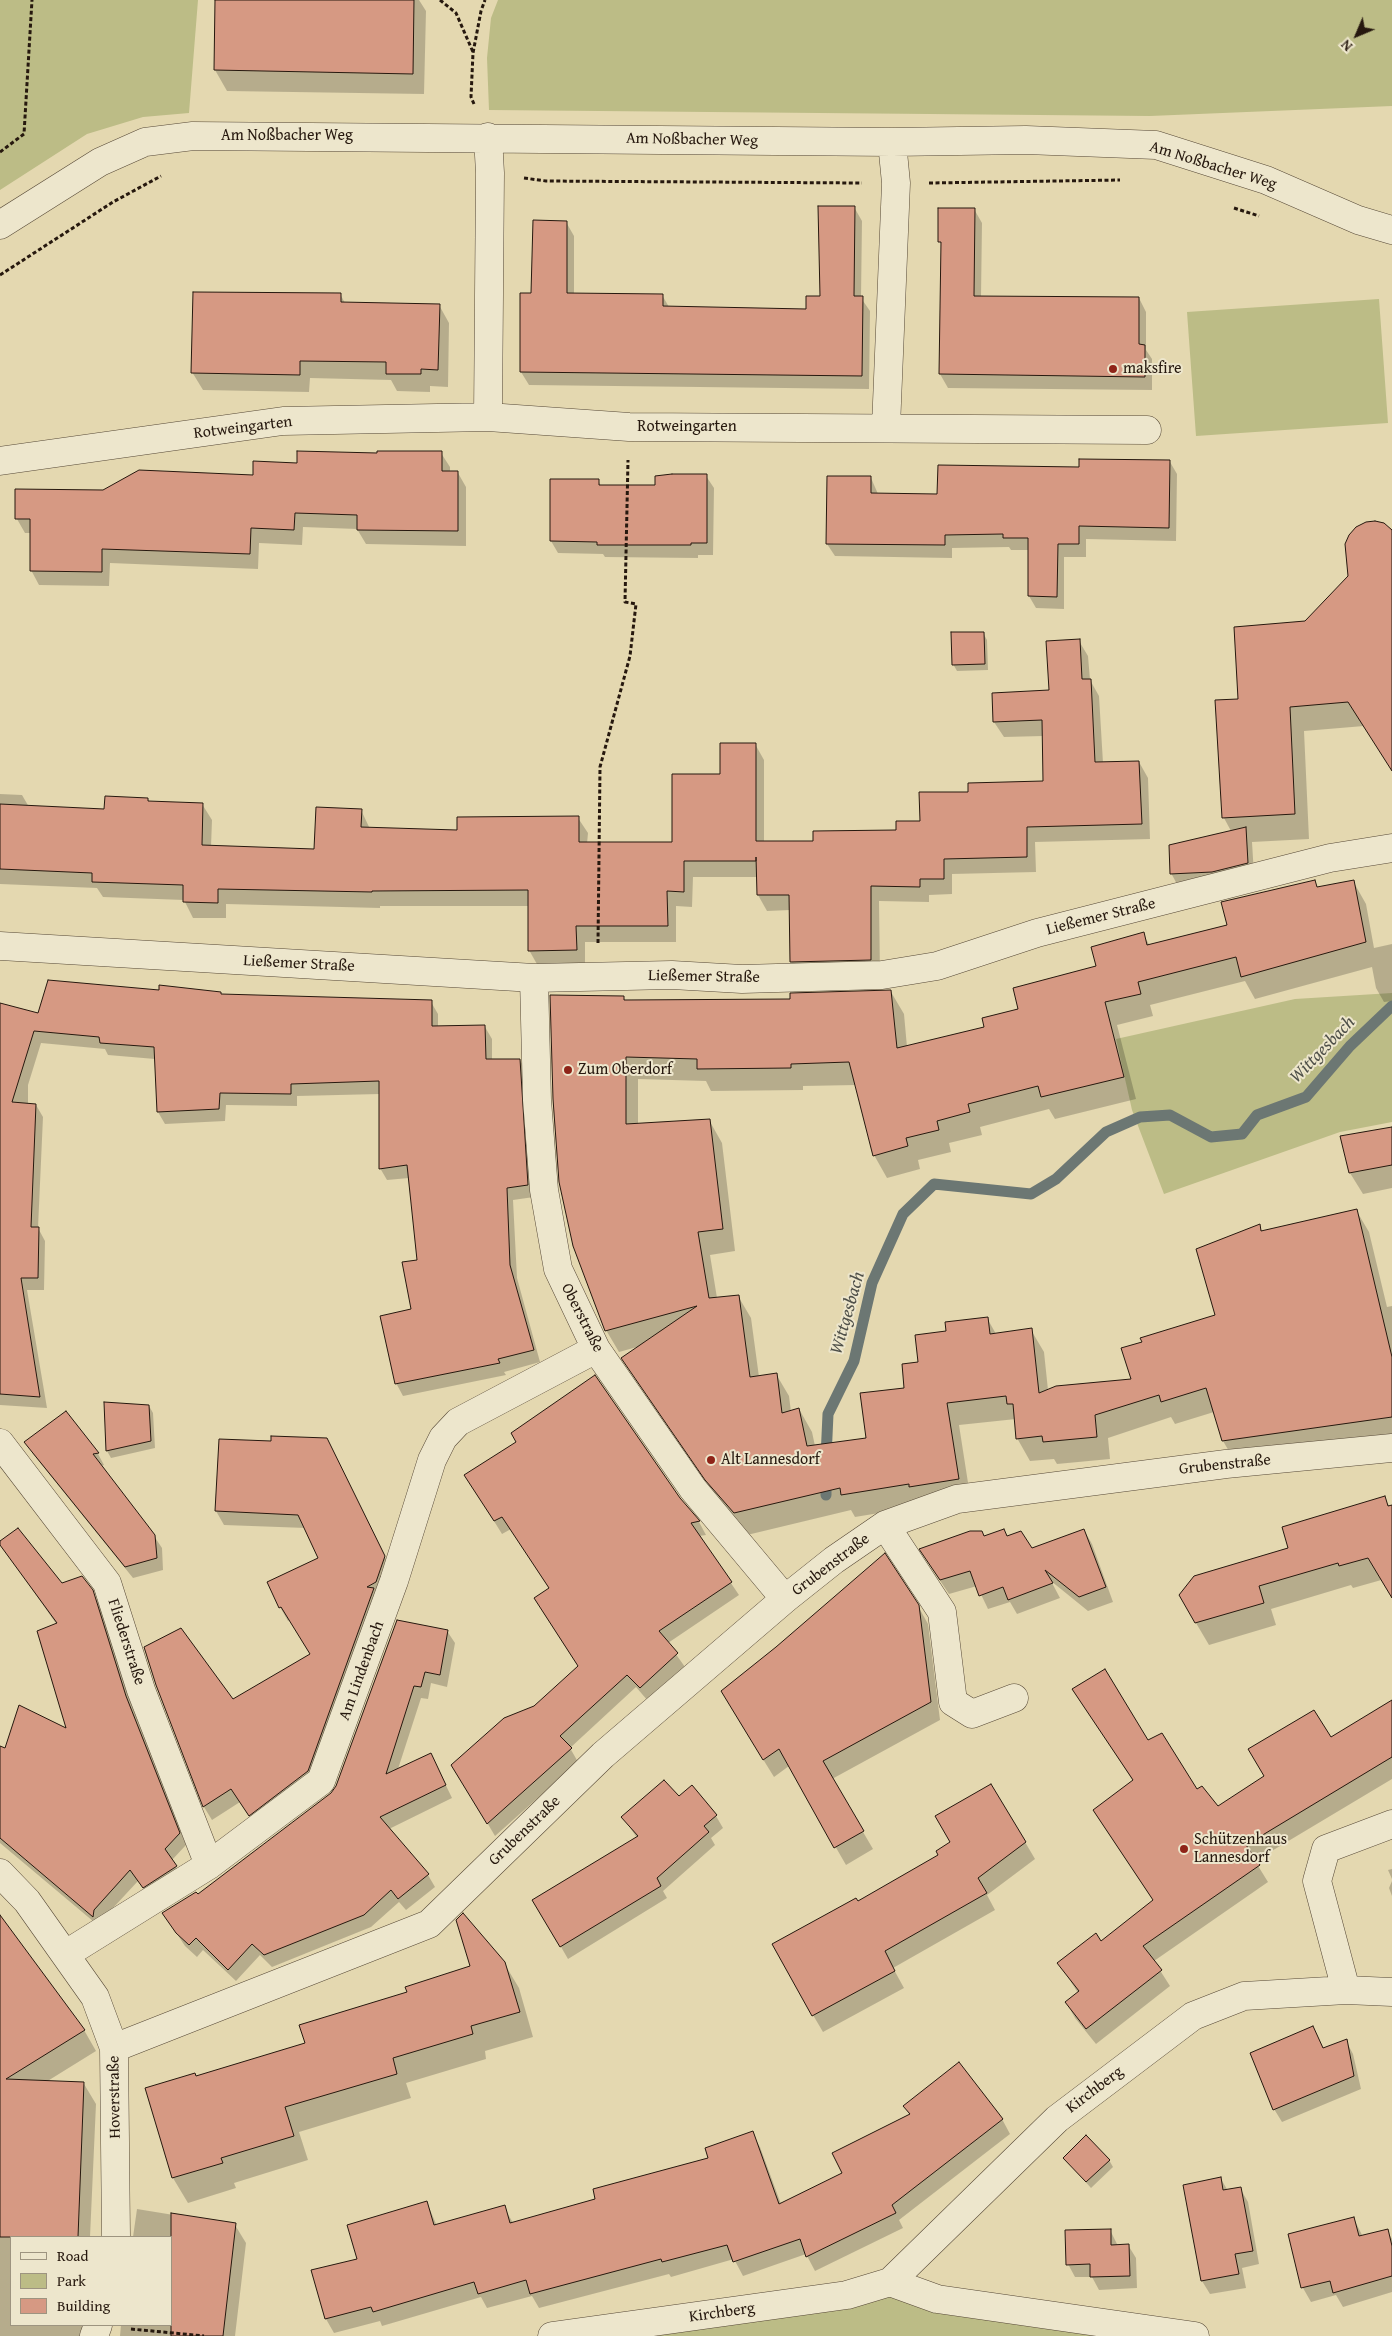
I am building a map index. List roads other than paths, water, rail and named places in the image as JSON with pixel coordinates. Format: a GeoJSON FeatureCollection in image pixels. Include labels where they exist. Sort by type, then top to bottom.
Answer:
{"type":"FeatureCollection","features":[{"type":"Feature","properties":{"kind":"street","name":"Am Noßbacher Weg"},"geometry":{"type":"LineString","coordinates":[[0,224],[100,162],[145,142],[192,136],[488,137],[892,142],[1026,140],[1156,145],[1266,180],[1358,220],[1392,230]]}},
{"type":"Feature","properties":{"kind":"street"},"geometry":{"type":"LineString","coordinates":[[488,137],[490,173],[488,417]]}},
{"type":"Feature","properties":{"kind":"street"},"geometry":{"type":"LineString","coordinates":[[886,427],[896,183],[892,142]]}},
{"type":"Feature","properties":{"kind":"street","name":"Rotweingarten"},"geometry":{"type":"LineString","coordinates":[[0,461],[283,421],[488,417],[629,427],[1147,430]]}},
{"type":"Feature","properties":{"kind":"street","name":"Ließemer Straße"},"geometry":{"type":"LineString","coordinates":[[0,946],[534,978],[672,975],[760,978],[882,975],[937,966],[1047,931],[1330,858],[1392,848]]}},
{"type":"Feature","properties":{"kind":"street","name":"Oberstraße"},"geometry":{"type":"LineString","coordinates":[[534,978],[536,1100],[544,1190],[558,1269],[596,1349],[693,1489],[785,1599]]}},
{"type":"Feature","properties":{"kind":"street","name":"Am Lindenbach"},"geometry":{"type":"LineString","coordinates":[[77,1947],[209,1865],[322,1781],[394,1581],[432,1460],[443,1438],[458,1422],[596,1349]]}},
{"type":"Feature","properties":{"kind":"street","name":"Fliederstraße"},"geometry":{"type":"LineString","coordinates":[[0,1443],[107,1583],[141,1690],[209,1865]]}},
{"type":"Feature","properties":{"kind":"street","name":"Grubenstraße"},"geometry":{"type":"LineString","coordinates":[[114,2048],[429,1924],[604,1755],[785,1599],[834,1560],[885,1525],[957,1500],[1226,1464],[1392,1448]]}},
{"type":"Feature","properties":{"kind":"street","name":"Grubenstraße"},"geometry":{"type":"LineString","coordinates":[[885,1525],[942,1612],[953,1702],[972,1714],[1014,1698]]}},
{"type":"Feature","properties":{"kind":"street"},"geometry":{"type":"LineString","coordinates":[[1346,1990],[1317,1881],[1326,1848],[1392,1824]]}},
{"type":"Feature","properties":{"kind":"street","name":"Hoverstraße"},"geometry":{"type":"LineString","coordinates":[[1,1876],[77,1947],[114,2048],[116,2236]]}},
{"type":"Feature","properties":{"kind":"street","name":"Kirchberg"},"geometry":{"type":"LineString","coordinates":[[552,2336],[847,2295],[890,2282],[1057,2119],[1193,2016],[1244,1996],[1346,1990],[1392,1992]]}},
{"type":"Feature","properties":{"kind":"street"},"geometry":{"type":"LineString","coordinates":[[890,2282],[937,2299],[1195,2336]]}},
{"type":"Feature","properties":{"kind":"waterway","name":"Wittgesbach"},"geometry":{"type":"LineString","coordinates":[[826,1458],[828,1414],[854,1361],[872,1283],[903,1214],[934,1184],[1031,1194],[1056,1179],[1106,1132],[1140,1117],[1170,1115],[1211,1137],[1242,1134],[1257,1115],[1306,1097],[1350,1046],[1392,1006]]}},
{"type":"Feature","properties":{"kind":"waterway","name":"Wittgesbach"},"geometry":{"type":"LineString","coordinates":[[826,1477],[826,1495]]}},
{"type":"Feature","properties":{"kind":"place","name":"maksfire"},"geometry":{"type":"Point","coordinates":[1113,369]}},
{"type":"Feature","properties":{"kind":"place","name":"Zum Oberdorf"},"geometry":{"type":"Point","coordinates":[568,1070]}},
{"type":"Feature","properties":{"kind":"place","name":"Alt Lannesdorf"},"geometry":{"type":"Point","coordinates":[711,1460]}},
{"type":"Feature","properties":{"kind":"place","name":"Schützenhaus Lannesdorf"},"geometry":{"type":"Point","coordinates":[1184,1849]}}]}
